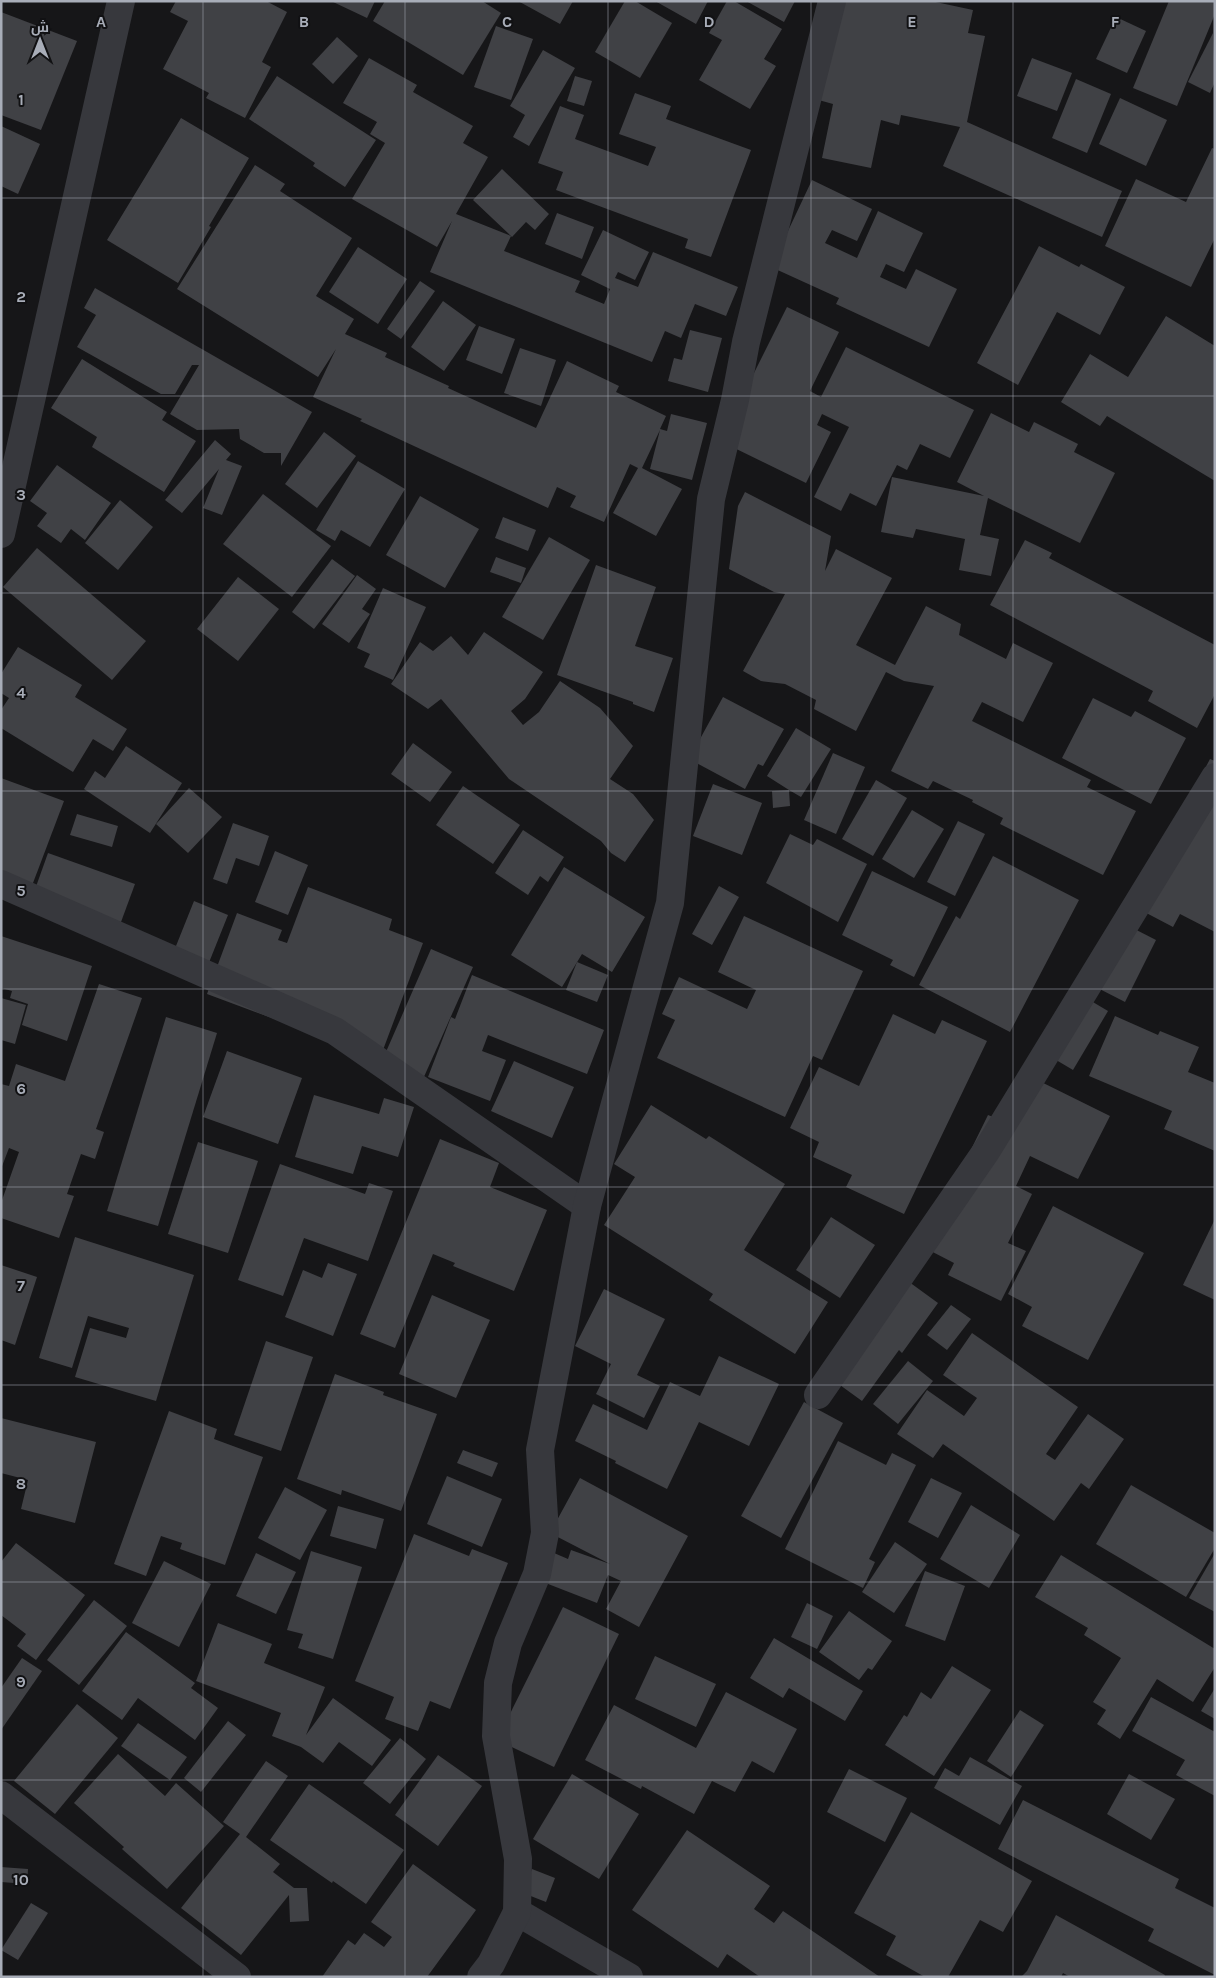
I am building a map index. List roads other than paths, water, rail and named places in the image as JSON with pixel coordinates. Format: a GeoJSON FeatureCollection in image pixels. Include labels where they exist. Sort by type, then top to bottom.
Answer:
{"type":"FeatureCollection","features":[{"type":"Feature","properties":{"kind":"street"},"geometry":{"type":"LineString","coordinates":[[1,534],[121,1]]}},
{"type":"Feature","properties":{"kind":"street"},"geometry":{"type":"LineString","coordinates":[[481,1977],[491,1964],[516,1912],[518,1859],[496,1736],[498,1683],[508,1643],[537,1574],[544,1542],[540,1450],[586,1206],[670,903],[711,499],[735,400],[746,342],[832,1]]}},
{"type":"Feature","properties":{"kind":"street"},"geometry":{"type":"LineString","coordinates":[[818,1395],[987,1150],[1215,777]]}},
{"type":"Feature","properties":{"kind":"street"},"geometry":{"type":"LineString","coordinates":[[1,884],[335,1030],[586,1206]]}},
{"type":"Feature","properties":{"kind":"street"},"geometry":{"type":"LineString","coordinates":[[4,1802],[237,1977]]}},
{"type":"Feature","properties":{"kind":"street"},"geometry":{"type":"LineString","coordinates":[[516,1912],[629,1977]]}}]}
